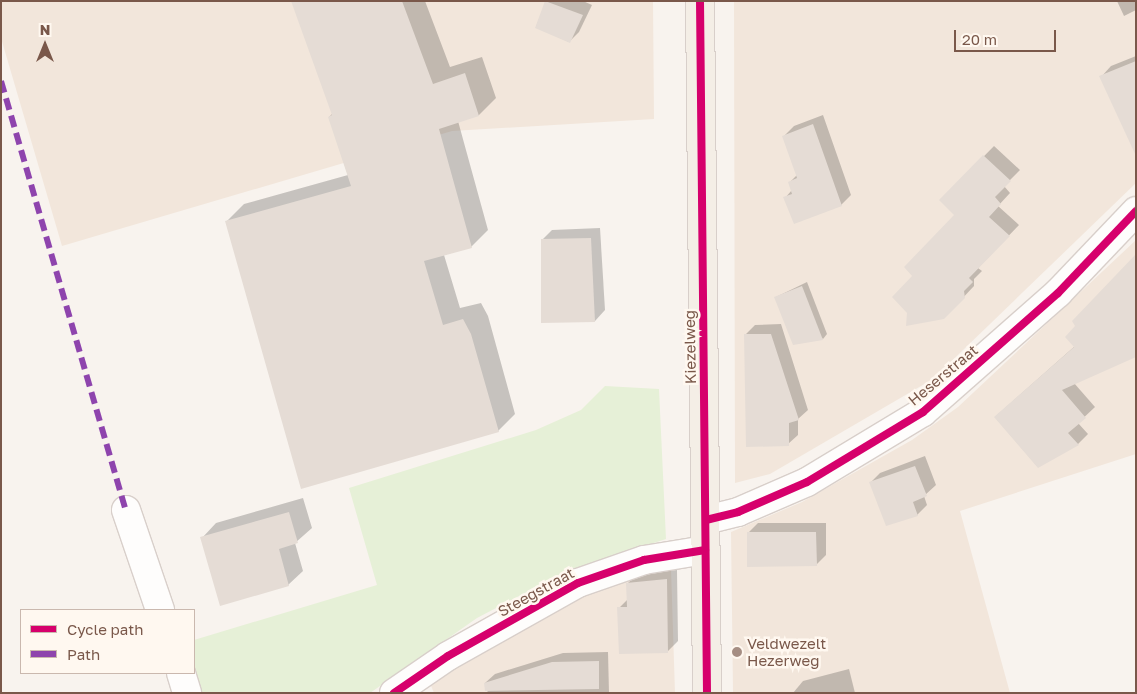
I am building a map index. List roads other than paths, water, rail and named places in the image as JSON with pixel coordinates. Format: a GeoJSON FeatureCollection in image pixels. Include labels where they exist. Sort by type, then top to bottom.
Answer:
{"type":"FeatureCollection","features":[{"type":"Feature","properties":{"kind":"main road","name":"Kiezelweg"},"geometry":{"type":"LineString","coordinates":[[700,1],[707,693]]}},
{"type":"Feature","properties":{"kind":"street","name":"Heserstraat"},"geometry":{"type":"LineString","coordinates":[[706,520],[738,512],[807,482],[922,412],[1058,293],[1136,210]]}},
{"type":"Feature","properties":{"kind":"street"},"geometry":{"type":"LineString","coordinates":[[126,510],[160,609]]}},
{"type":"Feature","properties":{"kind":"street","name":"Steegstraat"},"geometry":{"type":"LineString","coordinates":[[394,693],[448,656],[578,583],[644,560],[706,550]]}},
{"type":"Feature","properties":{"kind":"street"},"geometry":{"type":"LineString","coordinates":[[181,674],[187,693]]}},
{"type":"Feature","properties":{"kind":"place","name":"Veldwezelt Hezerweg"},"geometry":{"type":"Point","coordinates":[737,652]}}]}
